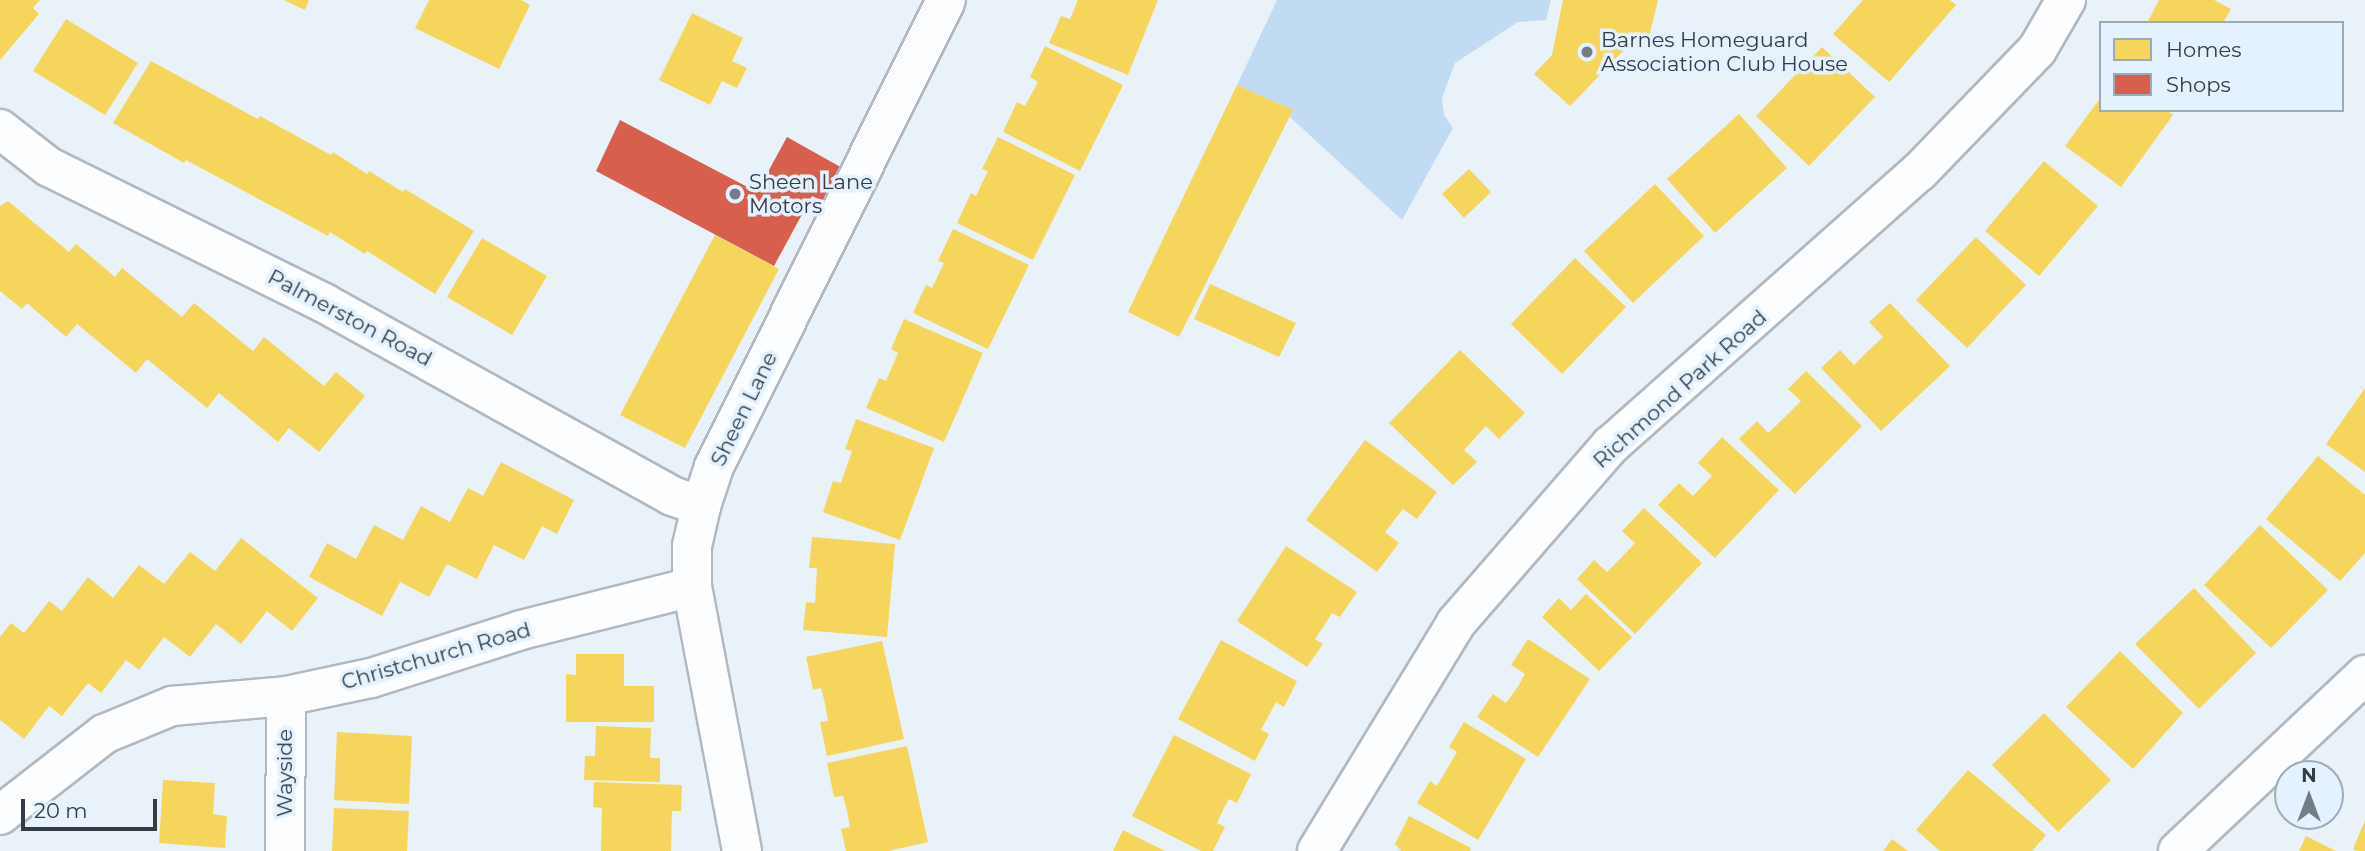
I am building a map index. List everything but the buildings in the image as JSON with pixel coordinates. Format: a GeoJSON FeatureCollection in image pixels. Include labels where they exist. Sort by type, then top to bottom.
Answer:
{"type":"FeatureCollection","features":[{"type":"Feature","properties":{"kind":"street","name":"Sheen Lane"},"geometry":{"type":"LineString","coordinates":[[742,851],[692,587],[692,546],[701,506],[714,467],[946,0]]}},
{"type":"Feature","properties":{"kind":"street","name":"Richmond Park Road"},"geometry":{"type":"LineString","coordinates":[[1318,851],[1456,624],[1611,445],[1919,172],[2037,50],[2066,0]]}},
{"type":"Feature","properties":{"kind":"street","name":"Palmerston Road"},"geometry":{"type":"LineString","coordinates":[[0,129],[49,167],[324,303],[672,496],[701,506]]}},
{"type":"Feature","properties":{"kind":"street","name":"Christchurch Road"},"geometry":{"type":"LineString","coordinates":[[5,801],[104,734],[172,706],[286,696],[371,678],[521,629],[692,587]]}},
{"type":"Feature","properties":{"kind":"street"},"geometry":{"type":"LineString","coordinates":[[2178,851],[2365,675]]}},
{"type":"Feature","properties":{"kind":"street","name":"Wayside"},"geometry":{"type":"LineString","coordinates":[[285,851],[286,696]]}},
{"type":"Feature","properties":{"kind":"shaded area"},"geometry":{"type":"Polygon","coordinates":[[[1277,0],[1551,0],[1546,20],[1518,22],[1455,63],[1442,98],[1444,115],[1453,128],[1402,220],[1290,117],[1293,110],[1237,85],[1277,0]]]}},
{"type":"Feature","properties":{"kind":"place","name":"Barnes Homeguard Association Club House"},"geometry":{"type":"Point","coordinates":[1587,52]}},
{"type":"Feature","properties":{"kind":"place","name":"Sheen Lane Motors"},"geometry":{"type":"Point","coordinates":[735,194]}}]}
